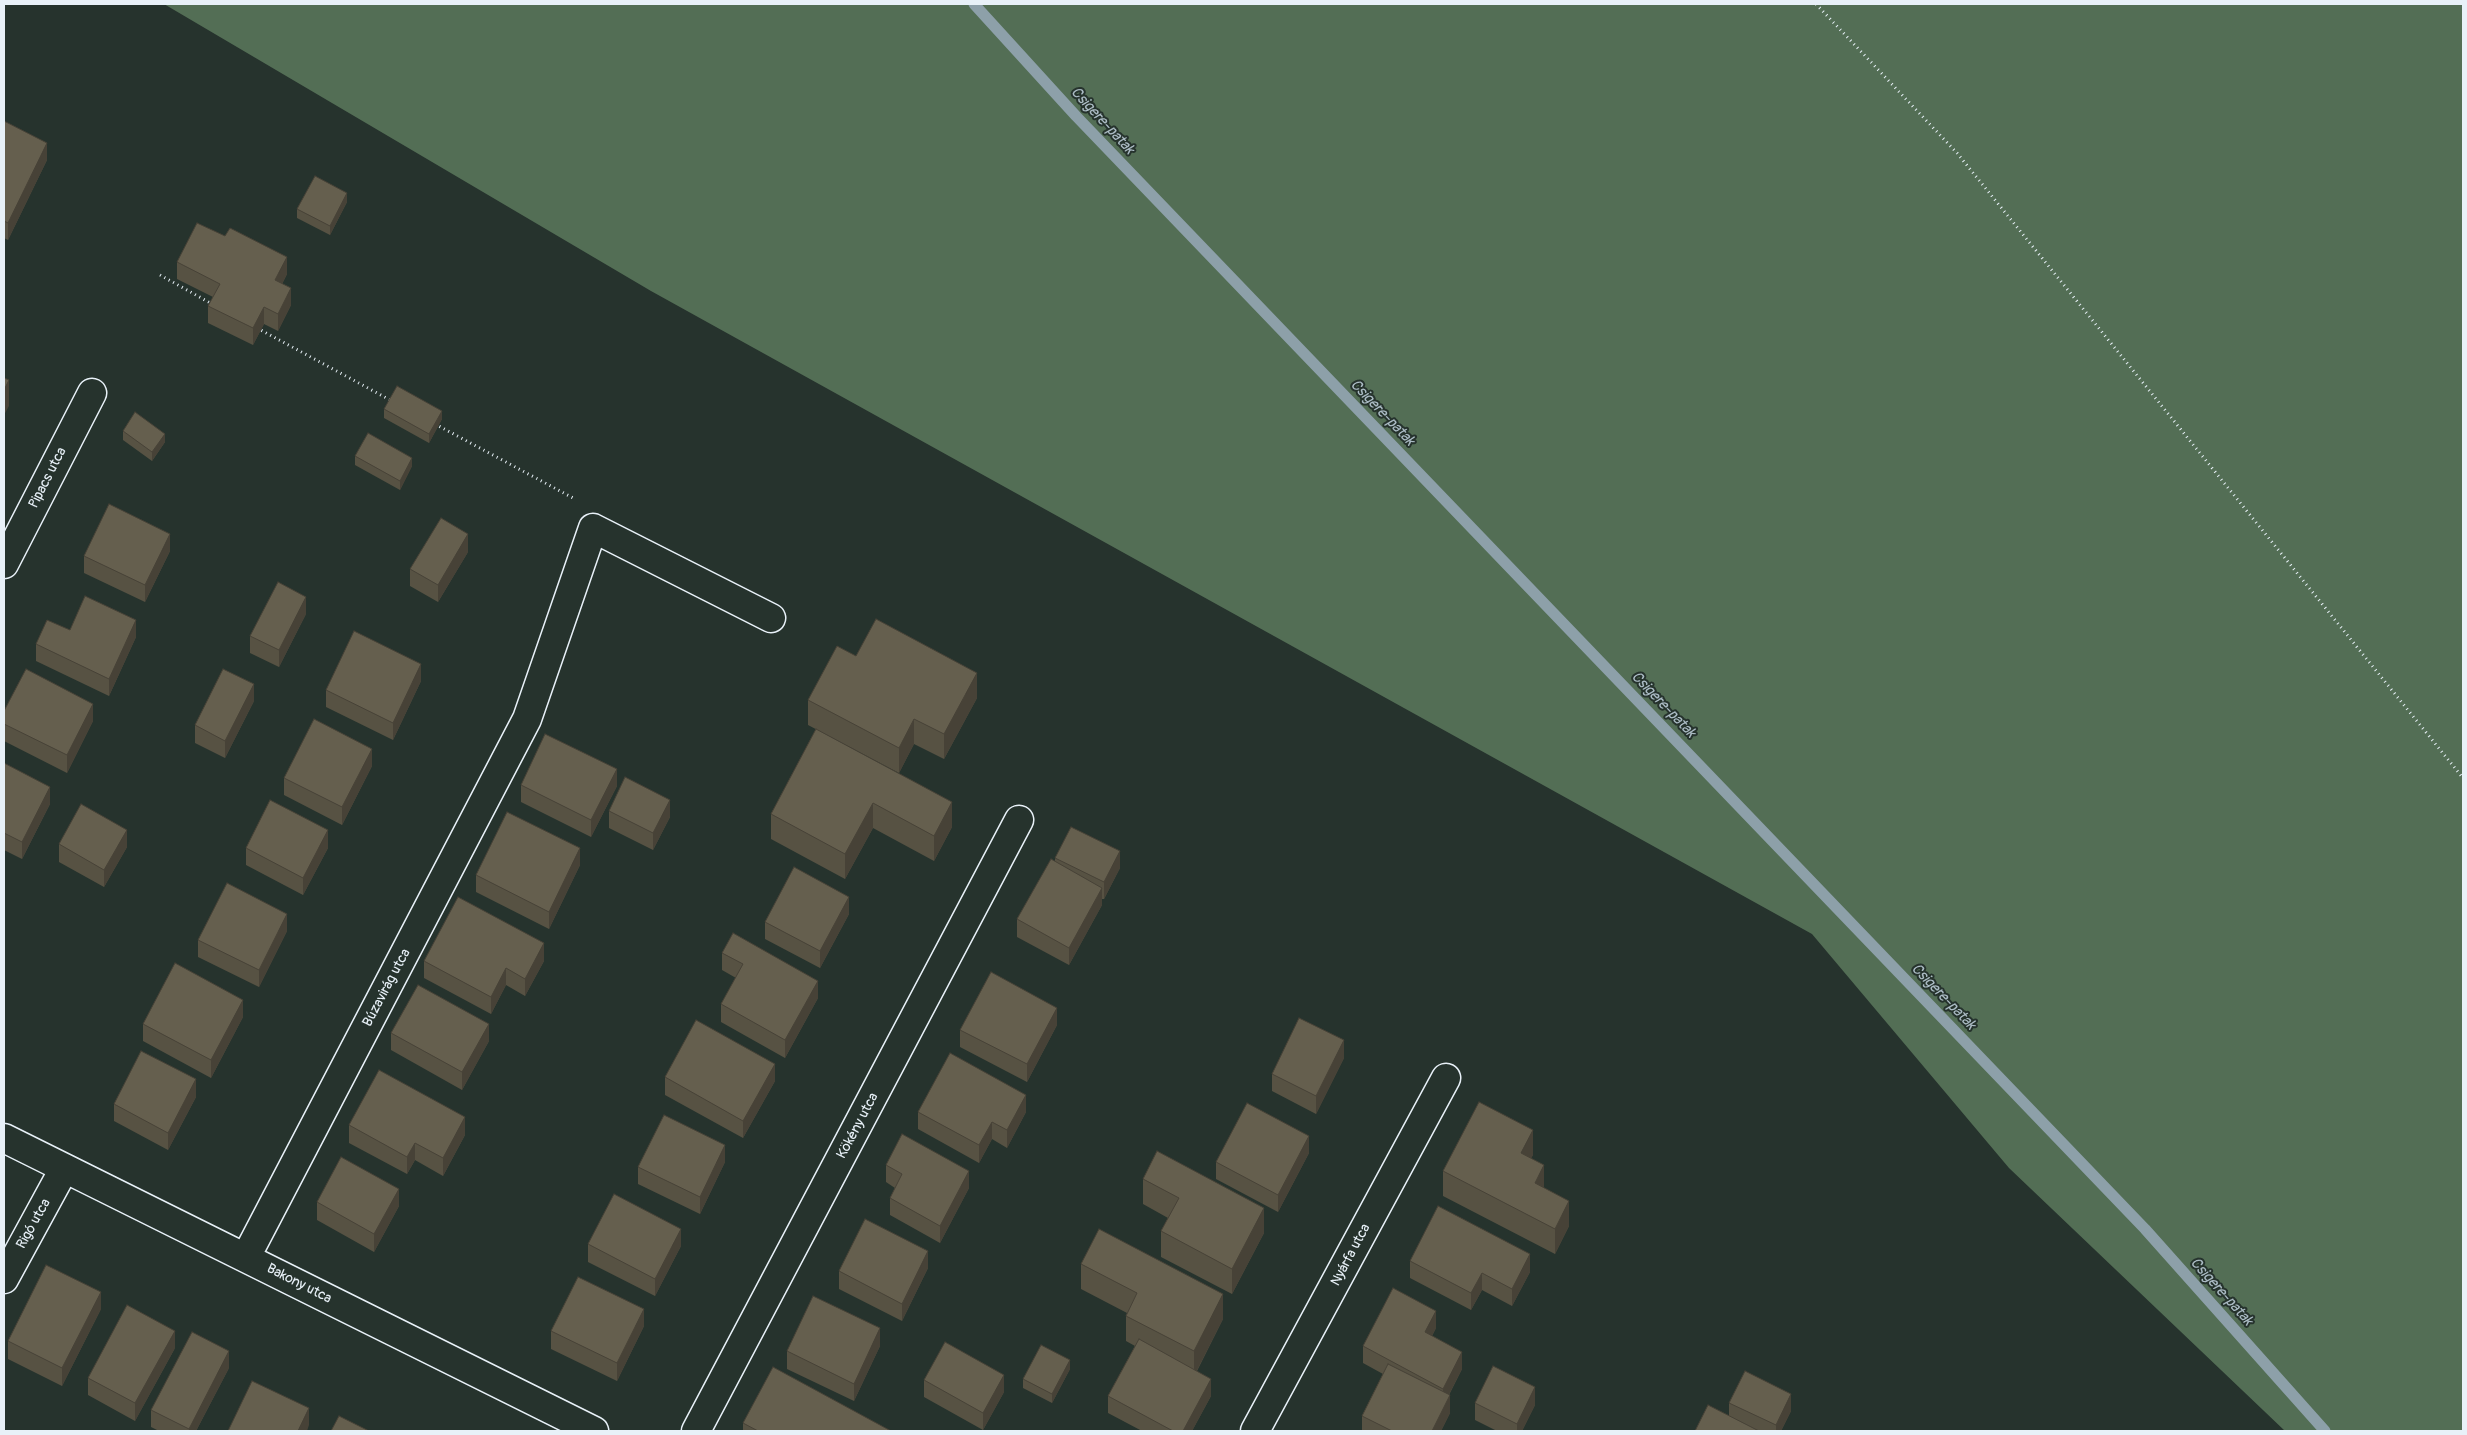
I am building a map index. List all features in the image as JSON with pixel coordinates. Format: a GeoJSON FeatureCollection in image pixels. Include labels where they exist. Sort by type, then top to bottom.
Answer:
{"type":"FeatureCollection","features":[{"type":"Feature","properties":{"kind":"street","name":"Pipacs utca"},"geometry":{"type":"LineString","coordinates":[[4,564],[92,393]]}},
{"type":"Feature","properties":{"kind":"street","name":"Búzavirág utca"},"geometry":{"type":"LineString","coordinates":[[246,1257],[527,719],[593,528],[771,618]]}},
{"type":"Feature","properties":{"kind":"street","name":"Kökény utca"},"geometry":{"type":"LineString","coordinates":[[696,1431],[1020,820]]}},
{"type":"Feature","properties":{"kind":"street","name":"Nyárfa utca"},"geometry":{"type":"LineString","coordinates":[[1255,1431],[1446,1078]]}},
{"type":"Feature","properties":{"kind":"street","name":"Bakony utca"},"geometry":{"type":"LineString","coordinates":[[4,1138],[594,1431]]}},
{"type":"Feature","properties":{"kind":"street","name":"Rigó utca"},"geometry":{"type":"LineString","coordinates":[[4,1279],[64,1169]]}},
{"type":"Feature","properties":{"kind":"path"},"geometry":{"type":"LineString","coordinates":[[1816,4],[1957,154],[2463,778]]}},
{"type":"Feature","properties":{"kind":"path"},"geometry":{"type":"LineString","coordinates":[[160,276],[221,308]]}},
{"type":"Feature","properties":{"kind":"path"},"geometry":{"type":"LineString","coordinates":[[256,327],[396,403]]}},
{"type":"Feature","properties":{"kind":"path"},"geometry":{"type":"LineString","coordinates":[[432,422],[581,502]]}},
{"type":"Feature","properties":{"kind":"green space"},"geometry":{"type":"Polygon","coordinates":[[[164,4],[2463,4],[2463,1431],[2285,1431],[2009,1168],[1812,934],[651,291],[164,4]]]}},
{"type":"Feature","properties":{"kind":"building"},"geometry":{"type":"Polygon","coordinates":[[[4,121],[47,143],[8,223],[4,221],[4,121]]]}},
{"type":"Feature","properties":{"kind":"building"},"geometry":{"type":"Polygon","coordinates":[[[315,176],[347,193],[330,226],[297,209],[315,176]]]}},
{"type":"Feature","properties":{"kind":"building"},"geometry":{"type":"Polygon","coordinates":[[[197,223],[225,236],[230,228],[287,257],[275,280],[291,288],[278,314],[264,307],[253,328],[208,306],[220,284],[177,262],[197,223]]]}},
{"type":"Feature","properties":{"kind":"building"},"geometry":{"type":"Polygon","coordinates":[[[4,378],[9,380],[4,390],[4,378]]]}},
{"type":"Feature","properties":{"kind":"building"},"geometry":{"type":"Polygon","coordinates":[[[397,386],[442,411],[429,434],[384,409],[397,386]]]}},
{"type":"Feature","properties":{"kind":"building"},"geometry":{"type":"Polygon","coordinates":[[[135,412],[165,434],[152,452],[123,431],[135,412]]]}},
{"type":"Feature","properties":{"kind":"building"},"geometry":{"type":"Polygon","coordinates":[[[368,433],[412,458],[400,481],[355,456],[368,433]]]}},
{"type":"Feature","properties":{"kind":"building"},"geometry":{"type":"Polygon","coordinates":[[[109,504],[170,534],[145,585],[84,556],[109,504]]]}},
{"type":"Feature","properties":{"kind":"building"},"geometry":{"type":"Polygon","coordinates":[[[441,518],[468,534],[438,585],[410,569],[441,518]]]}},
{"type":"Feature","properties":{"kind":"building"},"geometry":{"type":"Polygon","coordinates":[[[278,582],[306,597],[279,650],[250,636],[278,582]]]}},
{"type":"Feature","properties":{"kind":"building"},"geometry":{"type":"Polygon","coordinates":[[[85,596],[136,620],[109,679],[36,644],[47,620],[70,630],[85,596]]]}},
{"type":"Feature","properties":{"kind":"building"},"geometry":{"type":"Polygon","coordinates":[[[876,619],[977,673],[944,734],[914,719],[899,748],[808,700],[837,646],[856,656],[876,619]]]}},
{"type":"Feature","properties":{"kind":"building"},"geometry":{"type":"Polygon","coordinates":[[[354,631],[421,664],[393,723],[326,690],[354,631]]]}},
{"type":"Feature","properties":{"kind":"building"},"geometry":{"type":"Polygon","coordinates":[[[26,669],[93,704],[67,755],[4,724],[4,711],[26,669]]]}},
{"type":"Feature","properties":{"kind":"building"},"geometry":{"type":"Polygon","coordinates":[[[223,669],[254,684],[225,741],[195,725],[223,669]]]}},
{"type":"Feature","properties":{"kind":"building"},"geometry":{"type":"Polygon","coordinates":[[[314,719],[372,749],[342,807],[284,778],[314,719]]]}},
{"type":"Feature","properties":{"kind":"building"},"geometry":{"type":"Polygon","coordinates":[[[816,729],[952,802],[934,836],[873,803],[845,854],[771,814],[816,729]]]}},
{"type":"Feature","properties":{"kind":"building"},"geometry":{"type":"Polygon","coordinates":[[[545,734],[617,769],[591,820],[521,785],[545,734]]]}},
{"type":"Feature","properties":{"kind":"building"},"geometry":{"type":"Polygon","coordinates":[[[4,763],[50,787],[22,842],[4,833],[4,763]]]}},
{"type":"Feature","properties":{"kind":"building"},"geometry":{"type":"Polygon","coordinates":[[[625,777],[670,800],[653,833],[609,811],[625,777]]]}},
{"type":"Feature","properties":{"kind":"building"},"geometry":{"type":"Polygon","coordinates":[[[270,800],[328,830],[303,878],[246,848],[270,800]]]}},
{"type":"Feature","properties":{"kind":"building"},"geometry":{"type":"Polygon","coordinates":[[[81,804],[127,830],[104,870],[59,844],[81,804]]]}},
{"type":"Feature","properties":{"kind":"building"},"geometry":{"type":"Polygon","coordinates":[[[507,812],[580,848],[549,912],[476,875],[507,812]]]}},
{"type":"Feature","properties":{"kind":"building"},"geometry":{"type":"Polygon","coordinates":[[[1071,827],[1120,851],[1104,882],[1055,858],[1071,827]]]}},
{"type":"Feature","properties":{"kind":"building"},"geometry":{"type":"Polygon","coordinates":[[[1051,859],[1102,888],[1069,948],[1017,919],[1051,859]]]}},
{"type":"Feature","properties":{"kind":"building"},"geometry":{"type":"Polygon","coordinates":[[[794,867],[849,897],[820,951],[765,922],[794,867]]]}},
{"type":"Feature","properties":{"kind":"building"},"geometry":{"type":"Polygon","coordinates":[[[227,883],[287,914],[259,970],[198,940],[227,883]]]}},
{"type":"Feature","properties":{"kind":"building"},"geometry":{"type":"Polygon","coordinates":[[[458,897],[544,943],[525,979],[506,968],[491,997],[424,961],[458,897]]]}},
{"type":"Feature","properties":{"kind":"building"},"geometry":{"type":"Polygon","coordinates":[[[733,933],[818,981],[785,1040],[721,1004],[743,964],[722,953],[733,933]]]}},
{"type":"Feature","properties":{"kind":"building"},"geometry":{"type":"Polygon","coordinates":[[[175,963],[243,1000],[211,1060],[143,1024],[175,963]]]}},
{"type":"Feature","properties":{"kind":"building"},"geometry":{"type":"Polygon","coordinates":[[[991,972],[1057,1008],[1027,1064],[960,1030],[991,972]]]}},
{"type":"Feature","properties":{"kind":"building"},"geometry":{"type":"Polygon","coordinates":[[[418,985],[489,1024],[462,1072],[391,1033],[418,985]]]}},
{"type":"Feature","properties":{"kind":"building"},"geometry":{"type":"Polygon","coordinates":[[[1299,1018],[1344,1040],[1316,1096],[1272,1074],[1299,1018]]]}},
{"type":"Feature","properties":{"kind":"building"},"geometry":{"type":"Polygon","coordinates":[[[696,1020],[775,1064],[743,1121],[665,1077],[696,1020]]]}},
{"type":"Feature","properties":{"kind":"building"},"geometry":{"type":"Polygon","coordinates":[[[141,1051],[196,1079],[168,1133],[114,1104],[141,1051]]]}},
{"type":"Feature","properties":{"kind":"building"},"geometry":{"type":"Polygon","coordinates":[[[950,1053],[1026,1095],[1007,1130],[992,1122],[979,1145],[918,1112],[950,1053]]]}},
{"type":"Feature","properties":{"kind":"building"},"geometry":{"type":"Polygon","coordinates":[[[379,1070],[465,1117],[443,1158],[415,1143],[407,1157],[349,1125],[379,1070]]]}},
{"type":"Feature","properties":{"kind":"building"},"geometry":{"type":"Polygon","coordinates":[[[1479,1102],[1533,1130],[1521,1153],[1544,1165],[1535,1183],[1569,1201],[1555,1229],[1443,1171],[1479,1102]]]}},
{"type":"Feature","properties":{"kind":"building"},"geometry":{"type":"Polygon","coordinates":[[[1247,1103],[1309,1136],[1278,1195],[1216,1162],[1247,1103]]]}},
{"type":"Feature","properties":{"kind":"building"},"geometry":{"type":"Polygon","coordinates":[[[664,1115],[725,1145],[700,1197],[638,1167],[664,1115]]]}},
{"type":"Feature","properties":{"kind":"building"},"geometry":{"type":"Polygon","coordinates":[[[902,1134],[969,1171],[940,1226],[890,1198],[902,1174],[886,1165],[902,1134]]]}},
{"type":"Feature","properties":{"kind":"building"},"geometry":{"type":"Polygon","coordinates":[[[1157,1151],[1264,1208],[1232,1269],[1161,1231],[1179,1198],[1143,1179],[1157,1151]]]}},
{"type":"Feature","properties":{"kind":"building"},"geometry":{"type":"Polygon","coordinates":[[[341,1157],[399,1189],[374,1234],[317,1202],[341,1157]]]}},
{"type":"Feature","properties":{"kind":"building"},"geometry":{"type":"Polygon","coordinates":[[[614,1194],[681,1229],[655,1279],[588,1244],[614,1194]]]}},
{"type":"Feature","properties":{"kind":"building"},"geometry":{"type":"Polygon","coordinates":[[[1438,1206],[1530,1254],[1512,1289],[1482,1273],[1471,1293],[1410,1261],[1438,1206]]]}},
{"type":"Feature","properties":{"kind":"building"},"geometry":{"type":"Polygon","coordinates":[[[865,1219],[928,1251],[902,1304],[839,1271],[865,1219]]]}},
{"type":"Feature","properties":{"kind":"building"},"geometry":{"type":"Polygon","coordinates":[[[1099,1229],[1223,1294],[1194,1351],[1126,1316],[1137,1293],[1081,1264],[1099,1229]]]}},
{"type":"Feature","properties":{"kind":"building"},"geometry":{"type":"Polygon","coordinates":[[[46,1265],[101,1292],[62,1368],[8,1341],[46,1265]]]}},
{"type":"Feature","properties":{"kind":"building"},"geometry":{"type":"Polygon","coordinates":[[[578,1277],[644,1309],[617,1363],[551,1331],[578,1277]]]}},
{"type":"Feature","properties":{"kind":"building"},"geometry":{"type":"Polygon","coordinates":[[[1393,1288],[1436,1311],[1425,1332],[1462,1352],[1443,1389],[1363,1346],[1393,1288]]]}},
{"type":"Feature","properties":{"kind":"building"},"geometry":{"type":"Polygon","coordinates":[[[813,1296],[880,1328],[854,1384],[787,1351],[813,1296]]]}},
{"type":"Feature","properties":{"kind":"building"},"geometry":{"type":"Polygon","coordinates":[[[127,1305],[175,1331],[135,1403],[88,1378],[127,1305]]]}},
{"type":"Feature","properties":{"kind":"building"},"geometry":{"type":"Polygon","coordinates":[[[192,1332],[229,1351],[189,1429],[151,1410],[192,1332]]]}},
{"type":"Feature","properties":{"kind":"building"},"geometry":{"type":"Polygon","coordinates":[[[1139,1339],[1211,1379],[1183,1431],[1173,1431],[1108,1396],[1139,1339]]]}},
{"type":"Feature","properties":{"kind":"building"},"geometry":{"type":"Polygon","coordinates":[[[945,1342],[1004,1375],[983,1413],[924,1380],[945,1342]]]}},
{"type":"Feature","properties":{"kind":"building"},"geometry":{"type":"Polygon","coordinates":[[[1041,1345],[1070,1360],[1052,1394],[1023,1379],[1041,1345]]]}},
{"type":"Feature","properties":{"kind":"building"},"geometry":{"type":"Polygon","coordinates":[[[1388,1364],[1450,1395],[1432,1431],[1392,1431],[1362,1416],[1388,1364]]]}},
{"type":"Feature","properties":{"kind":"building"},"geometry":{"type":"Polygon","coordinates":[[[1493,1366],[1535,1387],[1517,1424],[1475,1403],[1493,1366]]]}},
{"type":"Feature","properties":{"kind":"building"},"geometry":{"type":"Polygon","coordinates":[[[773,1367],[891,1431],[758,1431],[743,1423],[773,1367]]]}},
{"type":"Feature","properties":{"kind":"building"},"geometry":{"type":"Polygon","coordinates":[[[1745,1371],[1791,1394],[1776,1425],[1729,1403],[1745,1371]]]}},
{"type":"Feature","properties":{"kind":"building"},"geometry":{"type":"Polygon","coordinates":[[[252,1381],[309,1408],[298,1431],[228,1431],[252,1381]]]}},
{"type":"Feature","properties":{"kind":"building"},"geometry":{"type":"Polygon","coordinates":[[[1708,1405],[1759,1431],[1695,1431],[1708,1405]]]}},
{"type":"Feature","properties":{"kind":"building"},"geometry":{"type":"Polygon","coordinates":[[[339,1416],[369,1431],[331,1431],[339,1416]]]}},
{"type":"Feature","properties":{"kind":"waterway","name":"Csigere-patak"},"geometry":{"type":"LineString","coordinates":[[974,4],[1076,116],[2145,1229],[2325,1431]]}}]}
